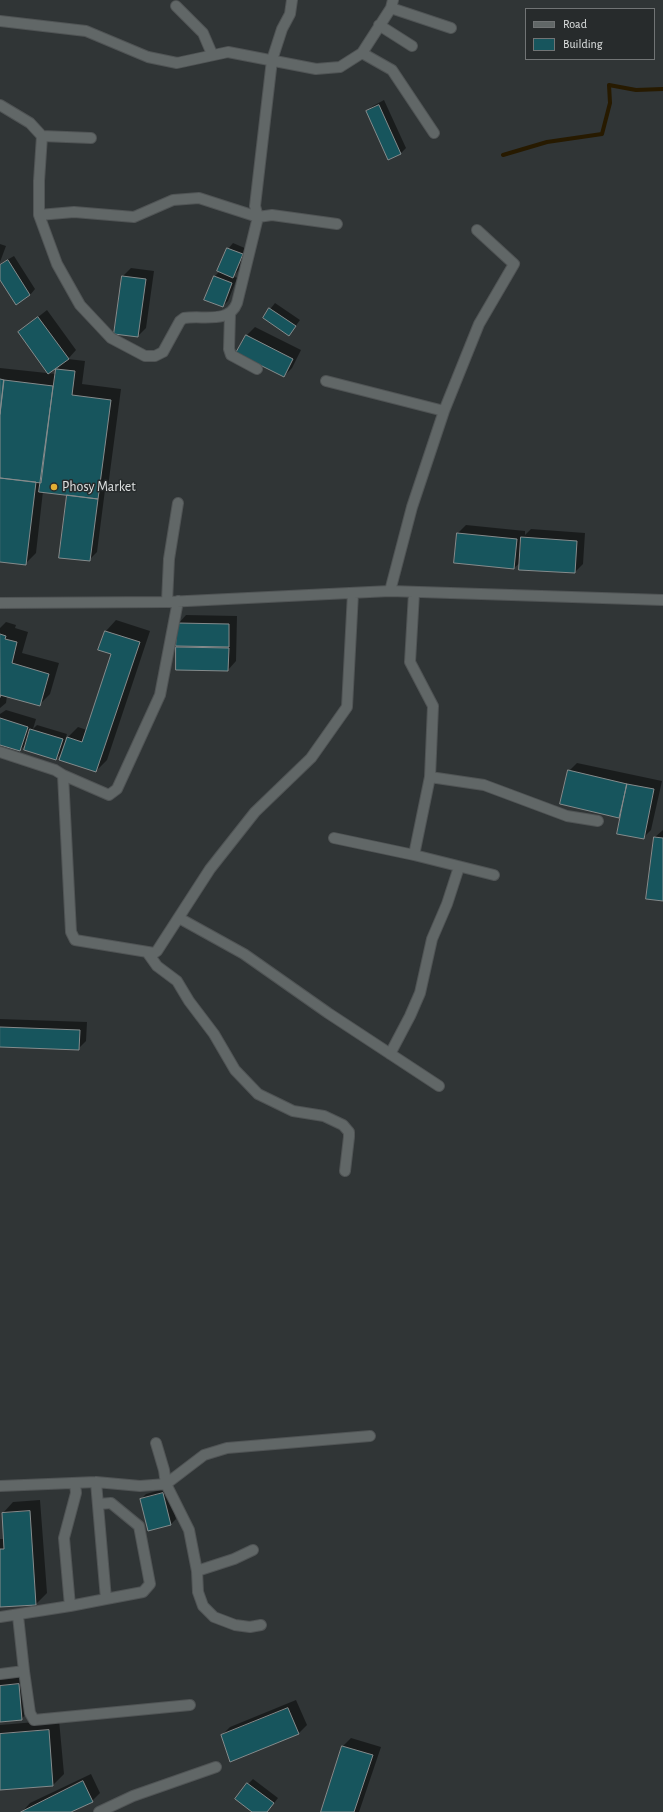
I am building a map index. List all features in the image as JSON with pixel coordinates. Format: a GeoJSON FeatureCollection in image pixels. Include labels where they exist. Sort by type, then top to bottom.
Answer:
{"type":"FeatureCollection","features":[{"type":"Feature","properties":{"kind":"street"},"geometry":{"type":"LineString","coordinates":[[0,104],[30,122],[42,136],[38,215],[57,264],[80,305],[111,338],[145,356],[155,356],[163,352],[180,321],[184,318],[224,316],[230,314],[234,310],[237,303],[258,217],[255,206],[272,60],[282,30],[290,14],[292,0]]}},
{"type":"Feature","properties":{"kind":"street"},"geometry":{"type":"LineString","coordinates":[[0,21],[86,31],[148,57],[177,63],[212,54],[228,52],[316,69],[340,67],[362,53],[392,4],[451,28]]}},
{"type":"Feature","properties":{"kind":"street"},"geometry":{"type":"LineString","coordinates":[[176,6],[203,33],[212,54]]}},
{"type":"Feature","properties":{"kind":"street"},"geometry":{"type":"LineString","coordinates":[[379,25],[412,46]]}},
{"type":"Feature","properties":{"kind":"street"},"geometry":{"type":"LineString","coordinates":[[362,53],[392,70],[434,133]]}},
{"type":"Feature","properties":{"kind":"street"},"geometry":{"type":"LineString","coordinates":[[42,136],[91,138]]}},
{"type":"Feature","properties":{"kind":"street"},"geometry":{"type":"LineString","coordinates":[[38,215],[74,212],[134,217],[173,200],[199,198],[258,217],[272,215],[337,224]]}},
{"type":"Feature","properties":{"kind":"street"},"geometry":{"type":"LineString","coordinates":[[390,591],[412,507],[444,411],[479,324],[514,264],[477,230]]}},
{"type":"Feature","properties":{"kind":"street"},"geometry":{"type":"LineString","coordinates":[[230,314],[229,349],[231,355],[257,369]]}},
{"type":"Feature","properties":{"kind":"street"},"geometry":{"type":"LineString","coordinates":[[326,381],[444,411]]}},
{"type":"Feature","properties":{"kind":"street"},"geometry":{"type":"LineString","coordinates":[[167,602],[169,559],[178,503]]}},
{"type":"Feature","properties":{"kind":"street"},"geometry":{"type":"LineString","coordinates":[[0,603],[167,602],[390,591],[414,593],[663,600]]}},
{"type":"Feature","properties":{"kind":"street"},"geometry":{"type":"LineString","coordinates":[[64,775],[71,932],[76,940],[82,942],[154,953],[157,952],[210,869],[255,812],[311,758],[347,707],[354,593]]}},
{"type":"Feature","properties":{"kind":"street"},"geometry":{"type":"LineString","coordinates":[[414,593],[410,662],[433,706],[430,777],[414,855]]}},
{"type":"Feature","properties":{"kind":"street"},"geometry":{"type":"LineString","coordinates":[[0,752],[55,770],[109,795],[117,789],[160,695],[178,601]]}},
{"type":"Feature","properties":{"kind":"street"},"geometry":{"type":"LineString","coordinates":[[430,777],[484,785],[566,816],[598,822]]}},
{"type":"Feature","properties":{"kind":"street"},"geometry":{"type":"LineString","coordinates":[[334,838],[414,855],[494,875]]}},
{"type":"Feature","properties":{"kind":"street"},"geometry":{"type":"LineString","coordinates":[[390,1054],[420,993],[432,939],[447,904],[459,867]]}},
{"type":"Feature","properties":{"kind":"street"},"geometry":{"type":"LineString","coordinates":[[179,918],[244,954],[328,1013],[439,1086]]}},
{"type":"Feature","properties":{"kind":"street"},"geometry":{"type":"LineString","coordinates":[[147,952],[157,966],[177,981],[189,1001],[214,1034],[235,1070],[258,1094],[294,1111],[324,1116],[343,1125],[349,1132],[345,1171]]}},
{"type":"Feature","properties":{"kind":"street"},"geometry":{"type":"LineString","coordinates":[[0,1486],[96,1482],[140,1486],[166,1484],[204,1455],[228,1448],[370,1436]]}},
{"type":"Feature","properties":{"kind":"street"},"geometry":{"type":"LineString","coordinates":[[156,1443],[164,1470],[166,1484],[189,1530],[197,1571],[198,1592],[203,1606],[214,1617],[235,1625],[250,1627],[261,1625]]}},
{"type":"Feature","properties":{"kind":"street"},"geometry":{"type":"LineString","coordinates":[[96,1482],[106,1599]]}},
{"type":"Feature","properties":{"kind":"street"},"geometry":{"type":"LineString","coordinates":[[70,1606],[64,1538],[76,1493],[76,1483]]}},
{"type":"Feature","properties":{"kind":"street"},"geometry":{"type":"LineString","coordinates":[[0,1618],[18,1616],[143,1592],[150,1584],[139,1526],[111,1503],[99,1504]]}},
{"type":"Feature","properties":{"kind":"street"},"geometry":{"type":"LineString","coordinates":[[197,1571],[234,1559],[253,1550]]}},
{"type":"Feature","properties":{"kind":"street"},"geometry":{"type":"LineString","coordinates":[[18,1616],[30,1713],[34,1720],[190,1705]]}},
{"type":"Feature","properties":{"kind":"street"},"geometry":{"type":"LineString","coordinates":[[0,1674],[24,1671]]}},
{"type":"Feature","properties":{"kind":"street"},"geometry":{"type":"LineString","coordinates":[[99,1812],[133,1796],[216,1767]]}},
{"type":"Feature","properties":{"kind":"building"},"geometry":{"type":"Polygon","coordinates":[[[379,105],[401,154],[388,160],[366,111],[379,105]]]}},
{"type":"Feature","properties":{"kind":"building"},"geometry":{"type":"Polygon","coordinates":[[[227,248],[243,254],[233,278],[217,271],[227,248]]]}},
{"type":"Feature","properties":{"kind":"building"},"geometry":{"type":"Polygon","coordinates":[[[8,260],[30,295],[16,305],[0,280],[0,265],[8,260]]]}},
{"type":"Feature","properties":{"kind":"building"},"geometry":{"type":"Polygon","coordinates":[[[122,276],[146,279],[138,337],[114,334],[122,276]]]}},
{"type":"Feature","properties":{"kind":"building"},"geometry":{"type":"Polygon","coordinates":[[[214,276],[232,283],[223,307],[204,300],[214,276]]]}},
{"type":"Feature","properties":{"kind":"building"},"geometry":{"type":"Polygon","coordinates":[[[269,308],[296,326],[289,336],[263,318],[269,308]]]}},
{"type":"Feature","properties":{"kind":"building"},"geometry":{"type":"Polygon","coordinates":[[[38,317],[69,359],[48,374],[18,332],[38,317]]]}},
{"type":"Feature","properties":{"kind":"building"},"geometry":{"type":"Polygon","coordinates":[[[246,335],[293,359],[284,377],[236,353],[246,335]]]}},
{"type":"Feature","properties":{"kind":"building"},"geometry":{"type":"Polygon","coordinates":[[[56,369],[75,371],[72,395],[111,400],[98,499],[39,492],[56,369]]]}},
{"type":"Feature","properties":{"kind":"building"},"geometry":{"type":"Polygon","coordinates":[[[0,379],[4,380],[0,414],[0,379]]]}},
{"type":"Feature","properties":{"kind":"building"},"geometry":{"type":"Polygon","coordinates":[[[4,380],[53,386],[41,483],[0,478],[0,414],[4,380]]]}},
{"type":"Feature","properties":{"kind":"building"},"geometry":{"type":"Polygon","coordinates":[[[0,478],[36,482],[26,565],[0,562],[0,478]]]}},
{"type":"Feature","properties":{"kind":"building"},"geometry":{"type":"Polygon","coordinates":[[[67,495],[98,499],[90,561],[59,558],[67,495]]]}},
{"type":"Feature","properties":{"kind":"building"},"geometry":{"type":"Polygon","coordinates":[[[457,533],[517,539],[514,569],[454,563],[457,533]]]}},
{"type":"Feature","properties":{"kind":"building"},"geometry":{"type":"Polygon","coordinates":[[[521,537],[577,541],[575,573],[519,570],[521,537]]]}},
{"type":"Feature","properties":{"kind":"building"},"geometry":{"type":"Polygon","coordinates":[[[177,623],[229,624],[229,647],[176,646],[177,623]]]}},
{"type":"Feature","properties":{"kind":"building"},"geometry":{"type":"Polygon","coordinates":[[[105,631],[140,642],[96,772],[59,760],[67,737],[82,742],[111,654],[98,650],[105,631]]]}},
{"type":"Feature","properties":{"kind":"building"},"geometry":{"type":"Polygon","coordinates":[[[0,634],[6,636],[5,639],[17,642],[12,663],[49,674],[40,706],[0,695],[0,634]]]}},
{"type":"Feature","properties":{"kind":"building"},"geometry":{"type":"Polygon","coordinates":[[[176,647],[229,648],[228,671],[176,670],[176,647]]]}},
{"type":"Feature","properties":{"kind":"building"},"geometry":{"type":"Polygon","coordinates":[[[0,718],[28,727],[20,751],[0,745],[0,718]]]}},
{"type":"Feature","properties":{"kind":"building"},"geometry":{"type":"Polygon","coordinates":[[[30,729],[63,739],[56,760],[24,750],[30,729]]]}},
{"type":"Feature","properties":{"kind":"building"},"geometry":{"type":"Polygon","coordinates":[[[568,770],[627,784],[619,818],[560,804],[568,770]]]}},
{"type":"Feature","properties":{"kind":"building"},"geometry":{"type":"Polygon","coordinates":[[[627,784],[654,789],[644,839],[617,834],[627,784]]]}},
{"type":"Feature","properties":{"kind":"building"},"geometry":{"type":"Polygon","coordinates":[[[654,837],[663,838],[663,901],[646,899],[654,837]]]}},
{"type":"Feature","properties":{"kind":"building"},"geometry":{"type":"Polygon","coordinates":[[[0,1027],[80,1030],[79,1050],[0,1047],[0,1027]]]}},
{"type":"Feature","properties":{"kind":"building"},"geometry":{"type":"Polygon","coordinates":[[[163,1493],[171,1525],[148,1531],[140,1499],[163,1493]]]}},
{"type":"Feature","properties":{"kind":"building"},"geometry":{"type":"Polygon","coordinates":[[[30,1511],[36,1605],[0,1607],[0,1549],[4,1549],[2,1513],[30,1511]]]}},
{"type":"Feature","properties":{"kind":"building"},"geometry":{"type":"Polygon","coordinates":[[[19,1684],[22,1720],[0,1722],[0,1686],[19,1684]]]}},
{"type":"Feature","properties":{"kind":"building"},"geometry":{"type":"Polygon","coordinates":[[[288,1708],[299,1734],[230,1762],[221,1735],[288,1708]]]}},
{"type":"Feature","properties":{"kind":"building"},"geometry":{"type":"Polygon","coordinates":[[[49,1730],[53,1786],[0,1790],[0,1734],[49,1730]]]}},
{"type":"Feature","properties":{"kind":"building"},"geometry":{"type":"Polygon","coordinates":[[[342,1746],[373,1755],[354,1812],[321,1812],[342,1746]]]}},
{"type":"Feature","properties":{"kind":"building"},"geometry":{"type":"Polygon","coordinates":[[[83,1781],[93,1802],[71,1812],[21,1812],[83,1781]]]}},
{"type":"Feature","properties":{"kind":"building"},"geometry":{"type":"Polygon","coordinates":[[[247,1783],[274,1803],[267,1812],[252,1812],[235,1799],[247,1783]]]}},
{"type":"Feature","properties":{"kind":"waterway"},"geometry":{"type":"LineString","coordinates":[[503,155],[547,142],[602,134],[610,103],[609,85],[636,90],[663,89]]}},
{"type":"Feature","properties":{"kind":"place","name":"Phosy Market"},"geometry":{"type":"Point","coordinates":[54,487]}}]}
